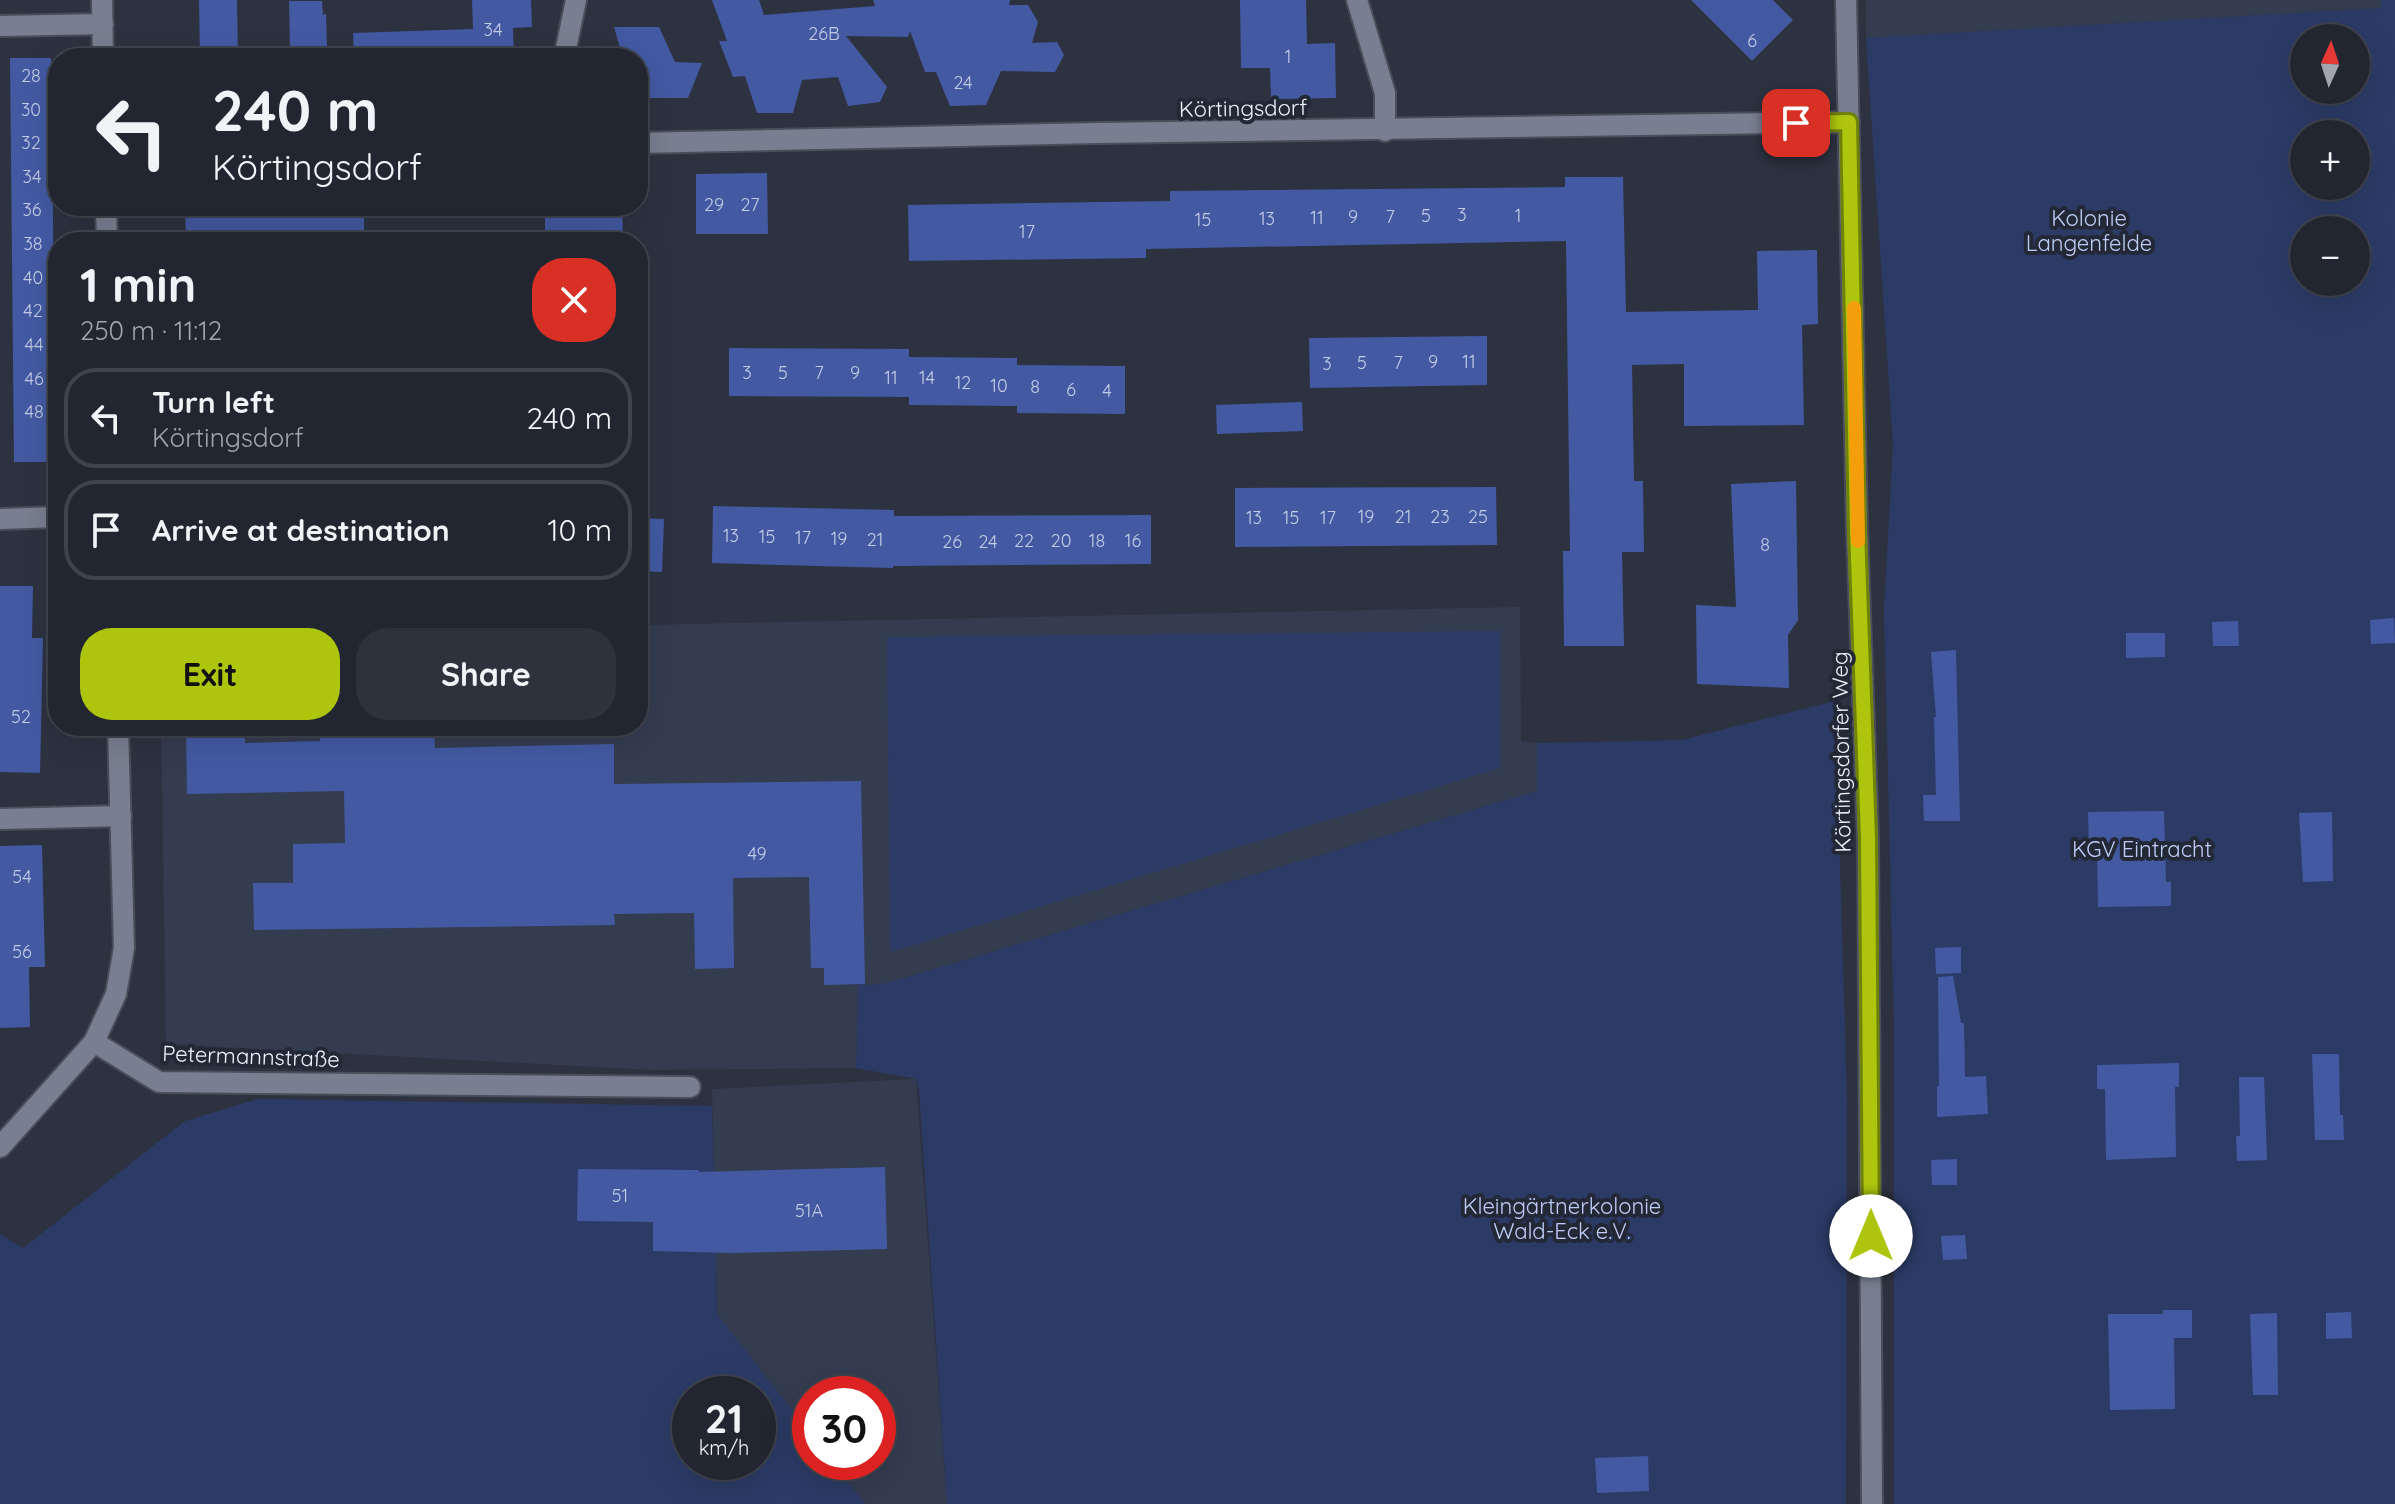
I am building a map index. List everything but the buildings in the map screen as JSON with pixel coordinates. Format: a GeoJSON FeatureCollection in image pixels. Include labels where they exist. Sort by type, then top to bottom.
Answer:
{"type":"FeatureCollection","features":[{"type":"Feature","properties":{"kind":"street"},"geometry":{"type":"LineString","coordinates":[[102,0],[103,48]]}},
{"type":"Feature","properties":{"kind":"street"},"geometry":{"type":"LineString","coordinates":[[566,48],[576,0]]}},
{"type":"Feature","properties":{"kind":"street"},"geometry":{"type":"LineString","coordinates":[[1357,0],[1385,93],[1385,131]]}},
{"type":"Feature","properties":{"kind":"street","name":"Körtingsdorfer Weg"},"geometry":{"type":"LineString","coordinates":[[1846,0],[1857,530],[1868,838],[1872,1504]]}},
{"type":"Feature","properties":{"kind":"street"},"geometry":{"type":"LineString","coordinates":[[0,26],[103,24]]}},
{"type":"Feature","properties":{"kind":"street","name":"Körtingsdorf"},"geometry":{"type":"LineString","coordinates":[[648,143],[1849,122]]}},
{"type":"Feature","properties":{"kind":"street"},"geometry":{"type":"LineString","coordinates":[[0,519],[48,517]]}},
{"type":"Feature","properties":{"kind":"street"},"geometry":{"type":"LineString","coordinates":[[0,1147],[94,1042],[116,994],[124,948],[118,736]]}},
{"type":"Feature","properties":{"kind":"street"},"geometry":{"type":"LineString","coordinates":[[0,819],[121,816]]}},
{"type":"Feature","properties":{"kind":"street","name":"Petermannstraße"},"geometry":{"type":"LineString","coordinates":[[94,1042],[159,1082],[690,1087]]}},
{"type":"Feature","properties":{"kind":"shaded area"},"geometry":{"type":"Polygon","coordinates":[[[1866,0],[2381,0],[2382,8],[1866,38],[1866,0]]]}},
{"type":"Feature","properties":{"kind":"shaded area"},"geometry":{"type":"Polygon","coordinates":[[[1520,607],[1521,741],[1537,743],[1537,791],[883,984],[858,985],[856,1068],[650,1070],[166,1044],[161,736],[648,736],[648,625],[1520,607]]]}},
{"type":"Feature","properties":{"kind":"shaded area"},"geometry":{"type":"Polygon","coordinates":[[[916,1079],[947,1504],[865,1504],[846,1480],[896,1480],[896,1376],[792,1376],[792,1410],[776,1389],[776,1376],[765,1376],[717,1314],[712,1089],[916,1079]]]}},
{"type":"Feature","properties":{"kind":"green space","name":"KGV Eintracht"},"geometry":{"type":"Polygon","coordinates":[[[2381,0],[2395,0],[2395,1504],[1894,1504],[1894,1029],[1884,609],[1893,445],[1866,38],[2381,8],[2381,0]]]}},
{"type":"Feature","properties":{"kind":"green space"},"geometry":{"type":"Polygon","coordinates":[[[1500,631],[1500,768],[890,952],[887,637],[1500,631]]]}},
{"type":"Feature","properties":{"kind":"green space","name":"Kleingärtnerkolonie Wald-Eck e.V."},"geometry":{"type":"Polygon","coordinates":[[[1835,701],[1847,1097],[1846,1504],[947,1504],[919,1090],[916,1079],[856,1068],[858,985],[883,984],[1537,791],[1537,743],[1682,740],[1835,701]]]}},
{"type":"Feature","properties":{"kind":"green space"},"geometry":{"type":"Polygon","coordinates":[[[258,1099],[712,1106],[717,1314],[765,1376],[672,1376],[672,1480],[776,1480],[776,1389],[792,1410],[792,1480],[846,1480],[865,1504],[0,1504],[0,1234],[23,1248],[185,1121],[258,1099]]]}},
{"type":"Feature","properties":{"kind":"slow traffic"},"geometry":{"type":"LineString","coordinates":[[1854,308],[1858,541]]}},
{"type":"Feature","properties":{"kind":"route"},"geometry":{"type":"LineString","coordinates":[[1796,123],[1849,122],[1857,530],[1868,838],[1871,1236]]}},
{"type":"Feature","properties":{"kind":"park label","name":"Kolonie Langenfelde"},"geometry":{"type":"Point","coordinates":[2089,230]}}]}
